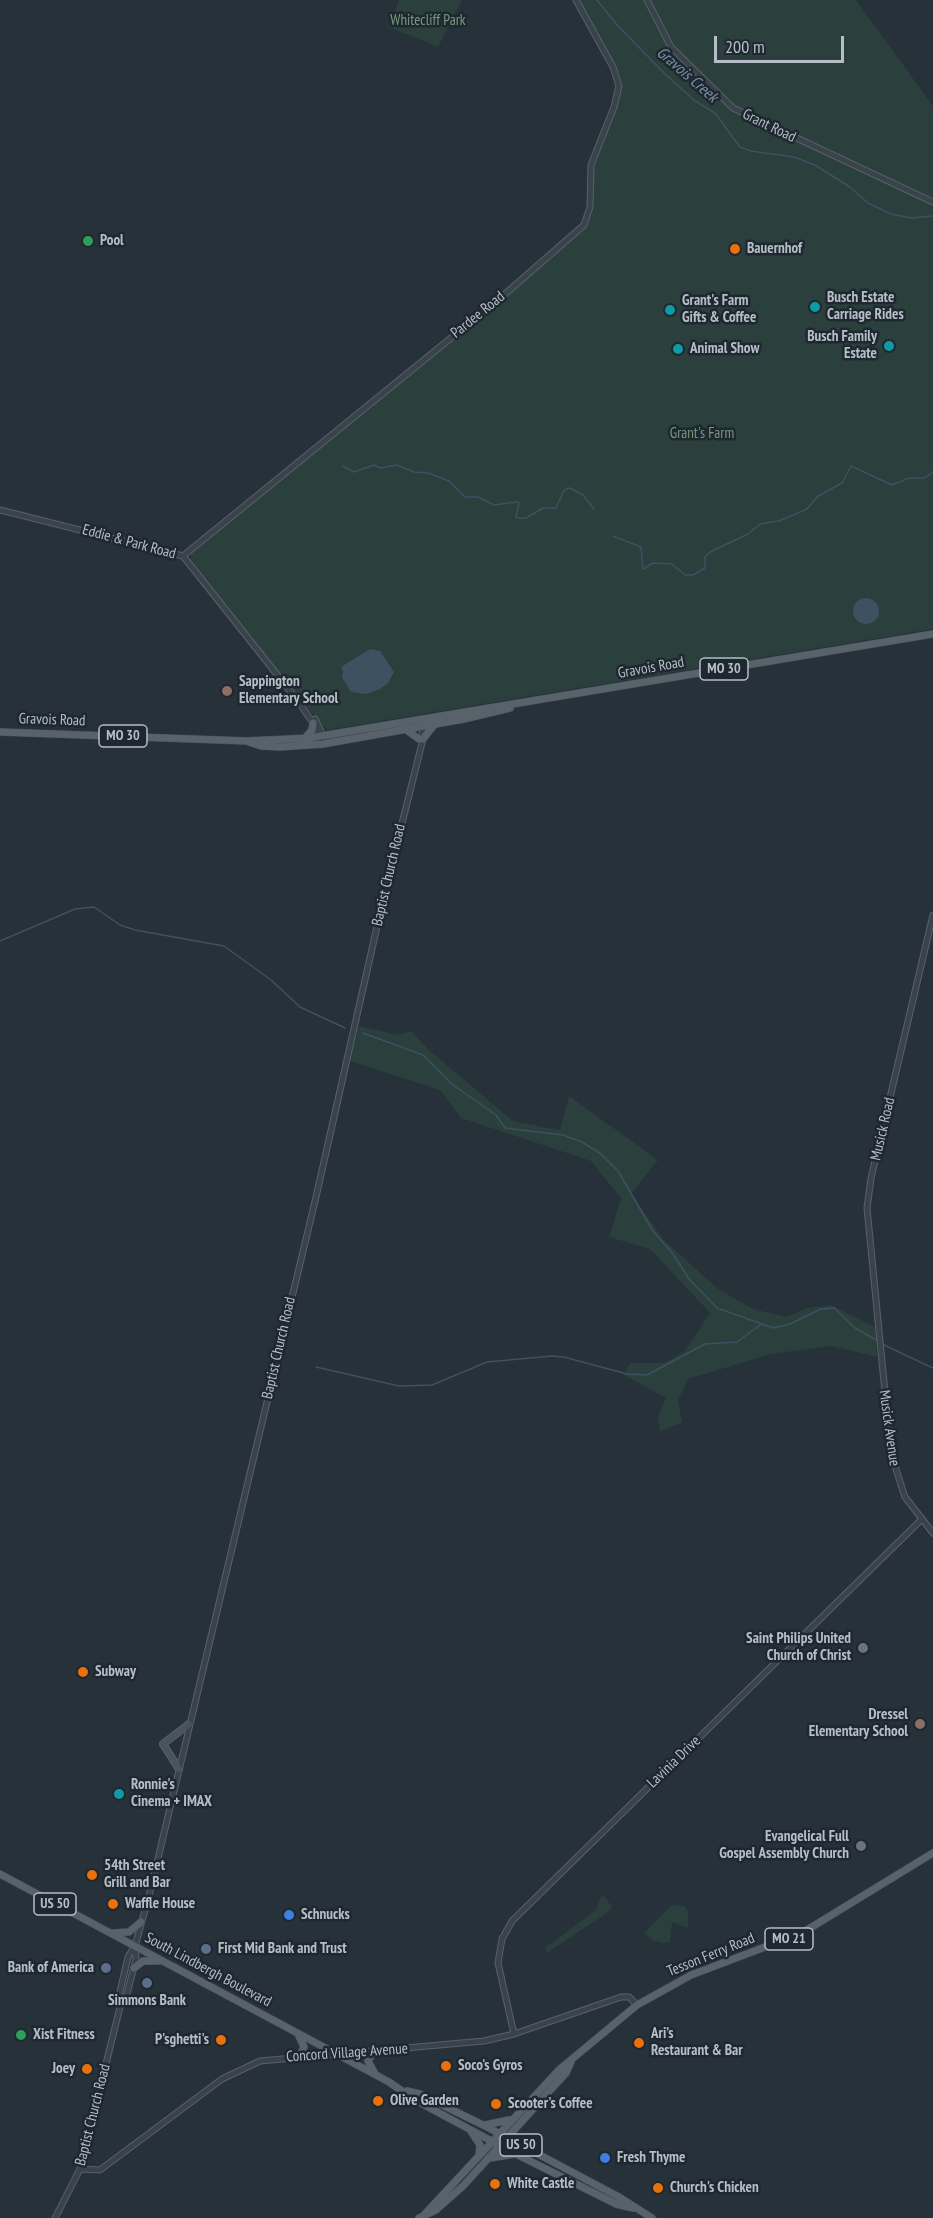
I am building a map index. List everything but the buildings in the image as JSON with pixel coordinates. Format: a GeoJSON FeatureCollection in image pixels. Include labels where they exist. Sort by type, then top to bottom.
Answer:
{"type":"FeatureCollection","features":[{"type":"Feature","properties":{"kind":"main road","name":"Gravois Road"},"geometry":{"type":"LineString","coordinates":[[0,732],[247,741],[305,738],[320,740],[933,634]]}},
{"type":"Feature","properties":{"kind":"main road","name":"Gravois Road"},"geometry":{"type":"LineString","coordinates":[[247,741],[261,746],[405,729],[420,723],[435,724],[515,706]]}},
{"type":"Feature","properties":{"kind":"main road"},"geometry":{"type":"LineString","coordinates":[[305,738],[312,730],[313,723]]}},
{"type":"Feature","properties":{"kind":"main road"},"geometry":{"type":"LineString","coordinates":[[405,729],[421,739],[435,724]]}},
{"type":"Feature","properties":{"kind":"main road"},"geometry":{"type":"LineString","coordinates":[[179,1769],[163,1744],[189,1724]]}},
{"type":"Feature","properties":{"kind":"main road","name":"Tesson Ferry Road"},"geometry":{"type":"LineString","coordinates":[[421,2217],[560,2069],[637,2005],[691,1975],[802,1933],[933,1853]]}},
{"type":"Feature","properties":{"kind":"main road","name":"South Lindbergh Boulevard"},"geometry":{"type":"LineString","coordinates":[[0,1874],[375,2074],[404,2090],[415,2100],[517,2154],[616,2204],[633,2208]]}},
{"type":"Feature","properties":{"kind":"main road"},"geometry":{"type":"LineString","coordinates":[[110,1933],[128,1933],[141,1922]]}},
{"type":"Feature","properties":{"kind":"main road"},"geometry":{"type":"LineString","coordinates":[[134,1968],[143,1961],[162,1961]]}},
{"type":"Feature","properties":{"kind":"main road"},"geometry":{"type":"LineString","coordinates":[[298,2034],[304,2047],[299,2058]]}},
{"type":"Feature","properties":{"kind":"main road"},"geometry":{"type":"LineString","coordinates":[[374,2051],[368,2061],[375,2074]]}},
{"type":"Feature","properties":{"kind":"main road","name":"Tesson Ferry Road"},"geometry":{"type":"LineString","coordinates":[[421,2217],[445,2203],[487,2160],[566,2073],[571,2062]]}},
{"type":"Feature","properties":{"kind":"main road","name":"South Lindbergh Boulevard"},"geometry":{"type":"LineString","coordinates":[[404,2090],[420,2094],[500,2133],[619,2197],[652,2218]]}},
{"type":"Feature","properties":{"kind":"main road"},"geometry":{"type":"LineString","coordinates":[[483,2125],[497,2125],[514,2118]]}},
{"type":"Feature","properties":{"kind":"main road"},"geometry":{"type":"LineString","coordinates":[[518,2126],[519,2137],[526,2148]]}},
{"type":"Feature","properties":{"kind":"main road"},"geometry":{"type":"LineString","coordinates":[[470,2129],[479,2142],[479,2156]]}},
{"type":"Feature","properties":{"kind":"main road"},"geometry":{"type":"LineString","coordinates":[[487,2160],[505,2154],[517,2154]]}},
{"type":"Feature","properties":{"kind":"street","name":"Pardee Road"},"geometry":{"type":"LineString","coordinates":[[183,556],[505,294],[584,225],[590,207],[591,165],[614,107],[619,86],[613,68],[576,0]]}},
{"type":"Feature","properties":{"kind":"street","name":"Grant Road"},"geometry":{"type":"LineString","coordinates":[[647,0],[671,47],[733,108],[933,202]]}},
{"type":"Feature","properties":{"kind":"street","name":"Eddie & Park Road"},"geometry":{"type":"LineString","coordinates":[[0,510],[171,551],[183,556],[297,701],[313,723],[320,740]]}},
{"type":"Feature","properties":{"kind":"street","name":"Eddie & Park Road"},"geometry":{"type":"LineString","coordinates":[[297,701],[316,721],[320,740]]}},
{"type":"Feature","properties":{"kind":"street","name":"Baptist Church Road"},"geometry":{"type":"LineString","coordinates":[[120,2007],[126,1998],[134,1968],[135,1946],[318,1189],[421,739],[420,723]]}},
{"type":"Feature","properties":{"kind":"street","name":"Musick Road"},"geometry":{"type":"LineString","coordinates":[[879,1347],[869,1240],[868,1192],[933,915]]}},
{"type":"Feature","properties":{"kind":"street","name":"Musick Avenue"},"geometry":{"type":"LineString","coordinates":[[879,1347],[893,1464],[905,1497],[933,1533]]}},
{"type":"Feature","properties":{"kind":"street","name":"Lavinia Drive"},"geometry":{"type":"LineString","coordinates":[[514,2034],[498,1963],[502,1939],[512,1921],[921,1520]]}},
{"type":"Feature","properties":{"kind":"street","name":"Baptist Church Road"},"geometry":{"type":"LineString","coordinates":[[55,2218],[80,2169],[120,2007],[119,1996],[128,1957],[135,1946]]}},
{"type":"Feature","properties":{"kind":"street","name":"Concord Village Avenue"},"geometry":{"type":"LineString","coordinates":[[80,2169],[96,2171],[105,2167],[207,2089],[236,2071],[267,2060],[484,2041],[514,2034],[621,1997],[629,1997],[637,2005]]}},
{"type":"Feature","properties":{"kind":"green space","name":"Whitecliff Park"},"geometry":{"type":"Polygon","coordinates":[[[399,0],[462,0],[438,47],[389,27],[399,0]]]}},
{"type":"Feature","properties":{"kind":"green space","name":"Grant's Farm"},"geometry":{"type":"Polygon","coordinates":[[[579,0],[856,0],[933,106],[933,629],[327,730],[260,651],[190,562],[190,557],[195,548],[512,291],[587,225],[592,213],[594,164],[618,104],[621,85],[620,75],[579,0]]]}},
{"type":"Feature","properties":{"kind":"green space"},"geometry":{"type":"Polygon","coordinates":[[[359,1026],[398,1035],[411,1031],[430,1051],[513,1121],[560,1130],[569,1096],[658,1160],[631,1194],[663,1239],[717,1288],[753,1309],[787,1317],[806,1308],[831,1305],[875,1327],[877,1357],[831,1346],[771,1354],[688,1379],[678,1400],[682,1422],[660,1432],[658,1417],[666,1398],[624,1375],[630,1363],[664,1363],[685,1351],[710,1313],[650,1249],[609,1237],[621,1198],[591,1161],[461,1118],[440,1090],[350,1061],[359,1026]]]}},
{"type":"Feature","properties":{"kind":"green space"},"geometry":{"type":"Polygon","coordinates":[[[602,1894],[612,1906],[607,1913],[547,1953],[545,1948],[596,1910],[602,1894]]]}},
{"type":"Feature","properties":{"kind":"green space"},"geometry":{"type":"Polygon","coordinates":[[[672,1905],[684,1906],[688,1911],[688,1928],[672,1922],[670,1942],[654,1941],[644,1933],[672,1905]]]}},
{"type":"Feature","properties":{"kind":"water"},"geometry":{"type":"Polygon","coordinates":[[[866,598],[875,602],[879,611],[875,620],[866,624],[857,620],[853,611],[857,602],[866,598]]]}},
{"type":"Feature","properties":{"kind":"water"},"geometry":{"type":"Polygon","coordinates":[[[370,649],[380,651],[394,672],[388,683],[380,689],[366,694],[351,692],[342,677],[341,667],[370,649]]]}},
{"type":"Feature","properties":{"kind":"waterway","name":"Gravois Creek"},"geometry":{"type":"LineString","coordinates":[[597,0],[618,26],[665,74],[695,101],[715,113],[740,147],[751,151],[794,157],[815,165],[850,187],[868,203],[891,214],[911,218],[933,216]]}},
{"type":"Feature","properties":{"kind":"waterway"},"geometry":{"type":"LineString","coordinates":[[343,466],[354,472],[374,465],[380,468],[397,465],[414,472],[428,473],[449,481],[465,497],[478,497],[494,505],[517,502],[519,503],[516,517],[518,518],[526,518],[543,508],[556,508],[564,490],[570,488],[583,495],[594,509]]}},
{"type":"Feature","properties":{"kind":"waterway"},"geometry":{"type":"LineString","coordinates":[[613,536],[641,547],[643,569],[653,563],[672,564],[685,575],[693,575],[705,568],[705,557],[710,552],[748,534],[760,524],[779,521],[807,509],[818,496],[842,483],[851,466],[892,485],[909,478],[924,478],[933,472]]}},
{"type":"Feature","properties":{"kind":"waterway"},"geometry":{"type":"LineString","coordinates":[[0,941],[75,909],[94,907],[120,925],[135,930],[224,946],[271,980],[300,1007],[345,1028]]}},
{"type":"Feature","properties":{"kind":"waterway"},"geometry":{"type":"LineString","coordinates":[[363,1033],[423,1055],[453,1085],[496,1115],[505,1128],[563,1135],[582,1142],[601,1154],[618,1171],[653,1231],[673,1254],[689,1279],[717,1308],[773,1328],[790,1324],[821,1309],[834,1308],[855,1328],[878,1341]]}},
{"type":"Feature","properties":{"kind":"waterway"},"geometry":{"type":"LineString","coordinates":[[316,1367],[399,1386],[432,1385],[487,1362],[552,1356],[564,1357],[627,1374],[647,1375],[705,1344],[737,1342],[760,1325]]}},
{"type":"Feature","properties":{"kind":"waterway"},"geometry":{"type":"LineString","coordinates":[[882,1344],[933,1368]]}},
{"type":"Feature","properties":{"kind":"place","name":"Pool"},"geometry":{"type":"Point","coordinates":[88,241]}},
{"type":"Feature","properties":{"kind":"place","name":"Bauernhof"},"geometry":{"type":"Point","coordinates":[735,249]}},
{"type":"Feature","properties":{"kind":"place","name":"Busch Estate Carriage Rides"},"geometry":{"type":"Point","coordinates":[815,307]}},
{"type":"Feature","properties":{"kind":"place","name":"Grant's Farm Gifts & Coffee"},"geometry":{"type":"Point","coordinates":[670,310]}},
{"type":"Feature","properties":{"kind":"place","name":"Busch Family Estate"},"geometry":{"type":"Point","coordinates":[889,346]}},
{"type":"Feature","properties":{"kind":"place","name":"Animal Show"},"geometry":{"type":"Point","coordinates":[678,349]}},
{"type":"Feature","properties":{"kind":"place","name":"Sappington Elementary School"},"geometry":{"type":"Point","coordinates":[227,691]}},
{"type":"Feature","properties":{"kind":"place","name":"Saint Philips United Church of Christ"},"geometry":{"type":"Point","coordinates":[863,1648]}},
{"type":"Feature","properties":{"kind":"place","name":"Subway"},"geometry":{"type":"Point","coordinates":[83,1672]}},
{"type":"Feature","properties":{"kind":"place","name":"Dressel Elementary School"},"geometry":{"type":"Point","coordinates":[920,1724]}},
{"type":"Feature","properties":{"kind":"place","name":"Ronnie's Cinema + IMAX"},"geometry":{"type":"Point","coordinates":[119,1794]}},
{"type":"Feature","properties":{"kind":"place","name":"Evangelical Full Gospel Assembly Church"},"geometry":{"type":"Point","coordinates":[861,1846]}},
{"type":"Feature","properties":{"kind":"place","name":"54th Street Grill and Bar"},"geometry":{"type":"Point","coordinates":[92,1875]}},
{"type":"Feature","properties":{"kind":"place","name":"Waffle House"},"geometry":{"type":"Point","coordinates":[113,1904]}},
{"type":"Feature","properties":{"kind":"place","name":"Schnucks"},"geometry":{"type":"Point","coordinates":[289,1915]}},
{"type":"Feature","properties":{"kind":"place","name":"First Mid Bank and Trust"},"geometry":{"type":"Point","coordinates":[206,1949]}},
{"type":"Feature","properties":{"kind":"place","name":"Bank of America"},"geometry":{"type":"Point","coordinates":[106,1968]}},
{"type":"Feature","properties":{"kind":"place","name":"Simmons Bank"},"geometry":{"type":"Point","coordinates":[147,1983]}},
{"type":"Feature","properties":{"kind":"place","name":"Xist Fitness"},"geometry":{"type":"Point","coordinates":[21,2035]}},
{"type":"Feature","properties":{"kind":"place","name":"P'sghetti's"},"geometry":{"type":"Point","coordinates":[221,2040]}},
{"type":"Feature","properties":{"kind":"place","name":"Ari’s Restaurant & Bar"},"geometry":{"type":"Point","coordinates":[639,2043]}},
{"type":"Feature","properties":{"kind":"place","name":"Soco's Gyros"},"geometry":{"type":"Point","coordinates":[446,2066]}},
{"type":"Feature","properties":{"kind":"place","name":"Joey"},"geometry":{"type":"Point","coordinates":[87,2069]}},
{"type":"Feature","properties":{"kind":"place","name":"Olive Garden"},"geometry":{"type":"Point","coordinates":[378,2101]}},
{"type":"Feature","properties":{"kind":"place","name":"Scooter's Coffee"},"geometry":{"type":"Point","coordinates":[496,2104]}},
{"type":"Feature","properties":{"kind":"place","name":"Fresh Thyme"},"geometry":{"type":"Point","coordinates":[605,2158]}},
{"type":"Feature","properties":{"kind":"place","name":"White Castle"},"geometry":{"type":"Point","coordinates":[495,2184]}},
{"type":"Feature","properties":{"kind":"place","name":"Church's Chicken"},"geometry":{"type":"Point","coordinates":[658,2188]}}]}
